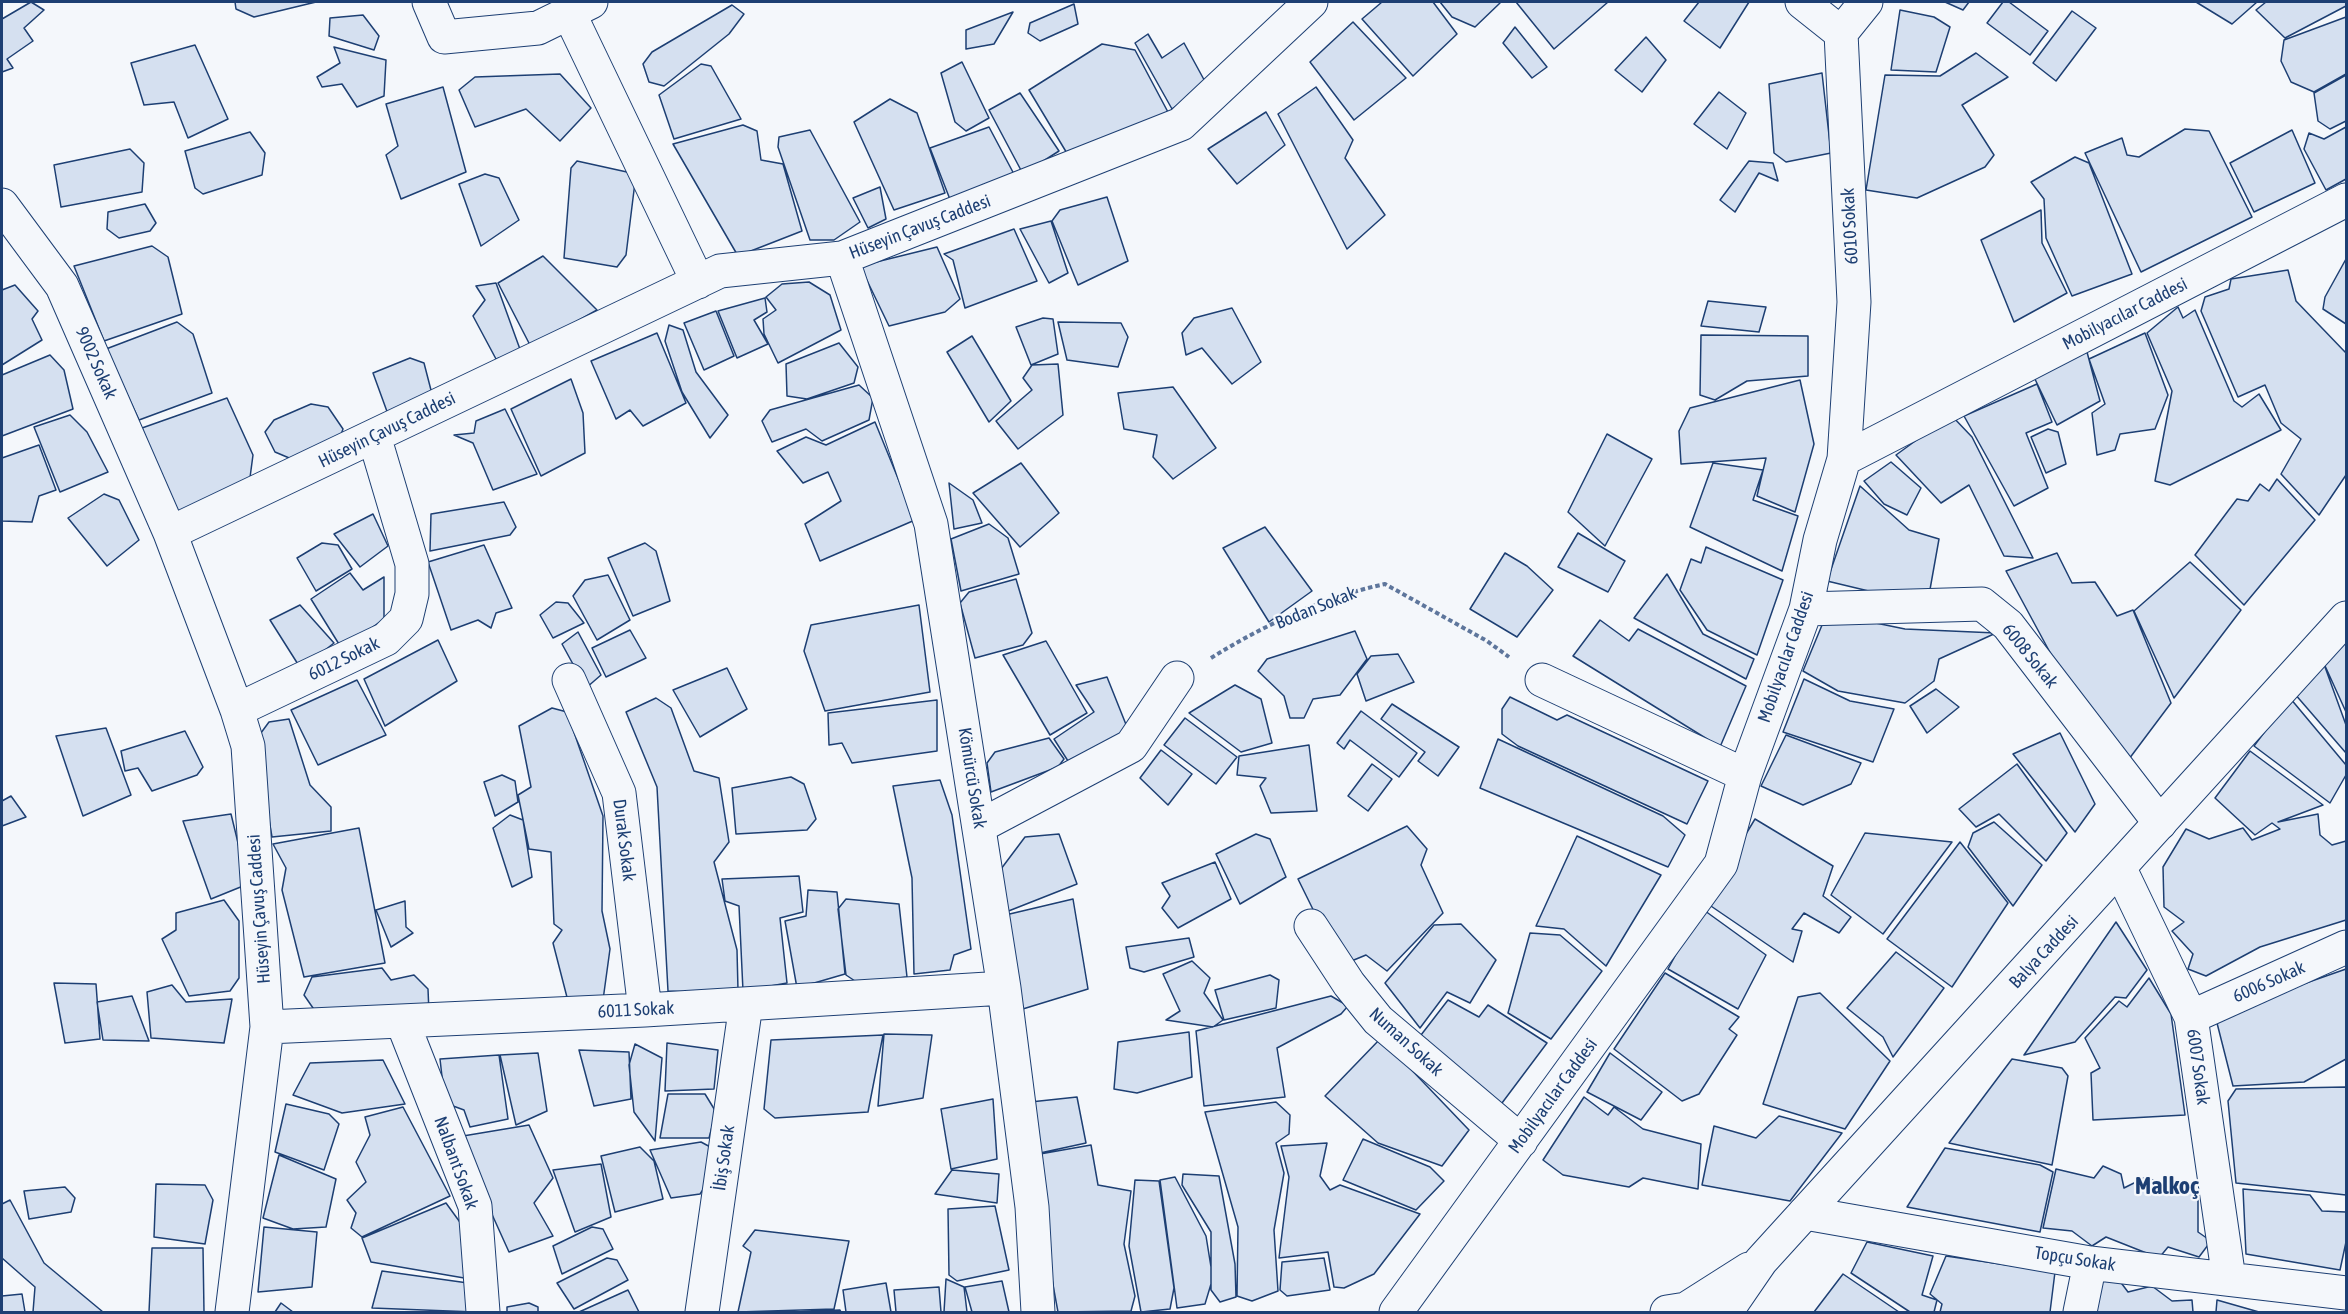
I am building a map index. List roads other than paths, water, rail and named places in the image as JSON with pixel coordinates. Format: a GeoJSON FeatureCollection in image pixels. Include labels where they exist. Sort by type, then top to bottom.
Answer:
{"type":"FeatureCollection","features":[{"type":"Feature","properties":{"kind":"street"},"geometry":{"type":"LineString","coordinates":[[429,2],[444,37],[538,28],[580,7],[698,282]]}},
{"type":"Feature","properties":{"kind":"street","name":"Hüseyin Çavuş Caddesi"},"geometry":{"type":"LineString","coordinates":[[232,1312],[267,1027],[248,746],[237,710],[170,533],[720,271],[842,258],[1181,124],[1311,2]]}},
{"type":"Feature","properties":{"kind":"street"},"geometry":{"type":"LineString","coordinates":[[1802,2],[1841,33],[1866,2]]}},
{"type":"Feature","properties":{"kind":"street","name":"6010 Sokak"},"geometry":{"type":"LineString","coordinates":[[1841,33],[1854,302],[1844,459]]}},
{"type":"Feature","properties":{"kind":"street","name":"Mobilyacılar Caddesi"},"geometry":{"type":"LineString","coordinates":[[1396,1312],[1721,864],[1745,775],[1806,609],[1820,540],[1844,459],[2346,200]]}},
{"type":"Feature","properties":{"kind":"street","name":"9002 Sokak"},"geometry":{"type":"LineString","coordinates":[[2,205],[62,286],[170,533]]}},
{"type":"Feature","properties":{"kind":"street","name":"Kömürcü Sokak"},"geometry":{"type":"LineString","coordinates":[[842,258],[931,524],[1004,988],[1032,1208],[1038,1312]]}},
{"type":"Feature","properties":{"kind":"street","name":"6012 Sokak"},"geometry":{"type":"LineString","coordinates":[[237,710],[387,639],[406,619],[412,594],[412,564],[374,436]]}},
{"type":"Feature","properties":{"kind":"street","name":"Balya Caddesi"},"geometry":{"type":"LineString","coordinates":[[2325,641],[2346,603]]}},
{"type":"Feature","properties":{"kind":"street","name":"6008 Sokak"},"geometry":{"type":"LineString","coordinates":[[1806,609],[1982,604],[2008,625],[2160,823]]}},
{"type":"Feature","properties":{"kind":"street","name":"Balya Caddesi"},"geometry":{"type":"LineString","coordinates":[[1726,1312],[1761,1262],[2346,618]]}},
{"type":"Feature","properties":{"kind":"street"},"geometry":{"type":"LineString","coordinates":[[980,826],[1131,746],[1177,678]]}},
{"type":"Feature","properties":{"kind":"street","name":"Durak Sokak"},"geometry":{"type":"LineString","coordinates":[[569,680],[619,793],[645,1010]]}},
{"type":"Feature","properties":{"kind":"street"},"geometry":{"type":"LineString","coordinates":[[1542,680],[1745,775]]}},
{"type":"Feature","properties":{"kind":"street","name":"6007 Sokak"},"geometry":{"type":"LineString","coordinates":[[2120,869],[2191,1017],[2229,1279]]}},
{"type":"Feature","properties":{"kind":"street","name":"Numan Sokak"},"geometry":{"type":"LineString","coordinates":[[1311,926],[1349,984],[1378,1020],[1521,1141]]}},
{"type":"Feature","properties":{"kind":"street","name":"6006 Sokak"},"geometry":{"type":"LineString","coordinates":[[2191,1017],[2346,946]]}},
{"type":"Feature","properties":{"kind":"street","name":"6011 Sokak"},"geometry":{"type":"LineString","coordinates":[[267,1027],[645,1010],[1004,988]]}},
{"type":"Feature","properties":{"kind":"street","name":"İbiş Sokak"},"geometry":{"type":"LineString","coordinates":[[702,1312],[746,1004]]}},
{"type":"Feature","properties":{"kind":"street","name":"Nalbant Sokak"},"geometry":{"type":"LineString","coordinates":[[402,1021],[475,1206],[483,1312]]}},
{"type":"Feature","properties":{"kind":"street","name":"Topçu Sokak"},"geometry":{"type":"LineString","coordinates":[[1805,1213],[2090,1263],[2346,1293]]}},
{"type":"Feature","properties":{"kind":"street","name":"Balya Caddesi"},"geometry":{"type":"LineString","coordinates":[[1667,1312],[1686,1309],[1761,1262]]}},
{"type":"Feature","properties":{"kind":"street"},"geometry":{"type":"LineString","coordinates":[[2079,1312],[2090,1263]]}},
{"type":"Feature","properties":{"kind":"district","name":"Malkoç"},"geometry":{"type":"Point","coordinates":[2167,1186]}}]}
